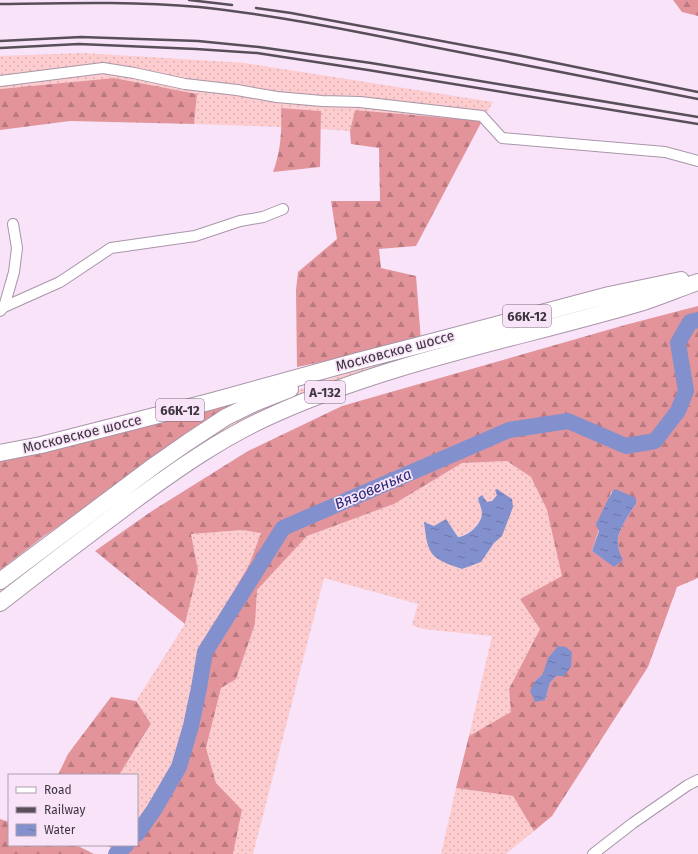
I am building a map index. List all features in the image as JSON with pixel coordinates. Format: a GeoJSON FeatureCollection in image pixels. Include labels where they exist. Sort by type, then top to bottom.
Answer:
{"type":"FeatureCollection","features":[{"type":"Feature","properties":{"kind":"main road","name":"Московское шоссе"},"geometry":{"type":"LineString","coordinates":[[0,453],[42,445],[209,402],[609,295],[698,276]]}},
{"type":"Feature","properties":{"kind":"main road","name":"А-132"},"geometry":{"type":"LineString","coordinates":[[0,602],[198,455],[274,414],[349,384],[645,301],[698,282]]}},
{"type":"Feature","properties":{"kind":"main road","name":"А-132"},"geometry":{"type":"LineString","coordinates":[[0,581],[155,465],[226,417],[257,402],[358,361]]}},
{"type":"Feature","properties":{"kind":"street"},"geometry":{"type":"LineString","coordinates":[[0,81],[103,68],[185,84],[237,90],[277,97],[322,101],[360,102],[482,116],[502,138],[665,152],[698,161]]}},
{"type":"Feature","properties":{"kind":"street"},"geometry":{"type":"LineString","coordinates":[[2,309],[60,282],[111,248],[195,236],[240,221],[263,217],[283,209]]}},
{"type":"Feature","properties":{"kind":"street"},"geometry":{"type":"LineString","coordinates":[[2,309],[14,272],[17,248],[14,224]]}},
{"type":"Feature","properties":{"kind":"street"},"geometry":{"type":"LineString","coordinates":[[593,854],[633,823],[688,785],[698,780]]}},
{"type":"Feature","properties":{"kind":"shaded area"},"geometry":{"type":"Polygon","coordinates":[[[83,53],[245,63],[493,102],[482,121],[355,110],[350,131],[321,129],[321,111],[281,108],[282,127],[194,124],[197,94],[114,78],[0,89],[0,56],[83,53]]]}},
{"type":"Feature","properties":{"kind":"shaded area"},"geometry":{"type":"Polygon","coordinates":[[[616,301],[299,396],[0,597],[0,588],[160,468],[230,423],[296,391],[364,367],[616,301]]]}},
{"type":"Feature","properties":{"kind":"shaded area"},"geometry":{"type":"Polygon","coordinates":[[[507,461],[531,477],[547,510],[563,576],[520,599],[540,629],[509,689],[511,712],[469,736],[492,636],[423,629],[412,625],[418,604],[324,578],[253,854],[233,854],[242,810],[216,783],[206,749],[221,688],[236,678],[255,624],[257,590],[307,536],[394,504],[462,463],[507,461]],[[497,495],[492,501],[487,502],[478,498],[482,512],[481,518],[477,526],[462,536],[458,537],[453,528],[434,526],[425,522],[446,563],[462,569],[481,562],[494,543],[502,536],[497,495]]]}},
{"type":"Feature","properties":{"kind":"shaded area"},"geometry":{"type":"Polygon","coordinates":[[[242,530],[261,533],[249,565],[199,650],[194,687],[174,763],[138,820],[138,774],[120,774],[151,725],[136,701],[185,624],[198,570],[191,534],[242,530]]]}},
{"type":"Feature","properties":{"kind":"shaded area"},"geometry":{"type":"Polygon","coordinates":[[[456,788],[513,796],[534,831],[506,854],[441,854],[456,788]]]}},
{"type":"Feature","properties":{"kind":"green space"},"geometry":{"type":"Polygon","coordinates":[[[673,0],[698,0],[698,16],[682,12],[673,0]]]}},
{"type":"Feature","properties":{"kind":"green space"},"geometry":{"type":"Polygon","coordinates":[[[114,78],[197,94],[194,124],[70,121],[0,130],[0,89],[114,78]]]}},
{"type":"Feature","properties":{"kind":"green space"},"geometry":{"type":"Polygon","coordinates":[[[281,108],[321,111],[320,167],[273,172],[278,156],[280,140],[281,108]]]}},
{"type":"Feature","properties":{"kind":"green space"},"geometry":{"type":"Polygon","coordinates":[[[355,110],[482,121],[416,246],[379,249],[381,268],[416,276],[421,341],[297,367],[296,290],[298,272],[337,239],[331,201],[380,201],[379,148],[351,144],[350,131],[355,110]]]}},
{"type":"Feature","properties":{"kind":"green space"},"geometry":{"type":"Polygon","coordinates":[[[698,306],[698,578],[677,587],[648,667],[552,816],[534,831],[513,796],[456,788],[469,736],[511,712],[509,689],[540,629],[520,599],[562,576],[547,510],[531,477],[507,461],[462,463],[394,504],[307,536],[257,590],[255,624],[236,679],[221,688],[206,748],[216,783],[242,810],[233,854],[125,854],[107,846],[114,846],[114,849],[117,846],[138,846],[138,820],[174,763],[194,687],[199,650],[249,565],[261,533],[242,530],[191,534],[198,570],[185,624],[95,551],[152,511],[248,451],[342,406],[625,325],[698,306]],[[611,492],[592,551],[602,558],[622,560],[618,544],[619,534],[636,504],[611,492]],[[543,674],[535,681],[545,700],[550,683],[556,676],[543,674]]]}},
{"type":"Feature","properties":{"kind":"green space"},"geometry":{"type":"Polygon","coordinates":[[[247,395],[117,487],[44,536],[0,570],[0,461],[247,395]]]}},
{"type":"Feature","properties":{"kind":"green space"},"geometry":{"type":"Polygon","coordinates":[[[111,697],[136,701],[151,724],[120,774],[58,774],[68,754],[111,697]]]}},
{"type":"Feature","properties":{"kind":"green space"},"geometry":{"type":"Polygon","coordinates":[[[0,819],[8,822],[8,846],[78,846],[94,854],[0,854],[0,819]]]}},
{"type":"Feature","properties":{"kind":"water"},"geometry":{"type":"Polygon","coordinates":[[[497,489],[512,499],[513,507],[502,536],[494,543],[481,562],[462,569],[443,562],[432,554],[427,542],[424,522],[434,526],[446,519],[458,537],[466,535],[477,526],[481,518],[482,512],[478,498],[482,495],[487,502],[492,501],[497,495],[495,490],[497,489]]]}},
{"type":"Feature","properties":{"kind":"water"},"geometry":{"type":"Polygon","coordinates":[[[615,489],[636,498],[636,504],[628,515],[618,538],[619,549],[623,560],[614,567],[592,551],[599,531],[596,524],[615,489]]]}},
{"type":"Feature","properties":{"kind":"water"},"geometry":{"type":"Polygon","coordinates":[[[558,646],[566,647],[572,652],[571,667],[564,676],[556,676],[550,683],[545,700],[535,702],[530,691],[535,681],[543,674],[548,658],[558,646]]]}},
{"type":"Feature","properties":{"kind":"waterway","name":"Вязовенька"},"geometry":{"type":"LineString","coordinates":[[138,833],[154,810],[179,767],[191,726],[205,652],[283,528],[509,430],[568,421],[626,446],[655,441],[678,411],[686,391],[678,343],[690,322],[698,320]]}},
{"type":"Feature","properties":{"kind":"waterway","name":"Вязовенька"},"geometry":{"type":"LineString","coordinates":[[116,854],[125,846]]}},
{"type":"Feature","properties":{"kind":"railway"},"geometry":{"type":"LineString","coordinates":[[189,0],[232,5]]}},
{"type":"Feature","properties":{"kind":"railway"},"geometry":{"type":"LineString","coordinates":[[0,4],[124,3],[174,5],[227,10],[339,28],[698,99]]}},
{"type":"Feature","properties":{"kind":"railway"},"geometry":{"type":"LineString","coordinates":[[256,8],[291,13],[522,56],[698,92]]}},
{"type":"Feature","properties":{"kind":"railway"},"geometry":{"type":"LineString","coordinates":[[0,41],[81,37],[198,41],[259,47],[371,63],[698,117]]}},
{"type":"Feature","properties":{"kind":"railway"},"geometry":{"type":"LineString","coordinates":[[0,48],[79,44],[257,53],[698,124]]}}]}
